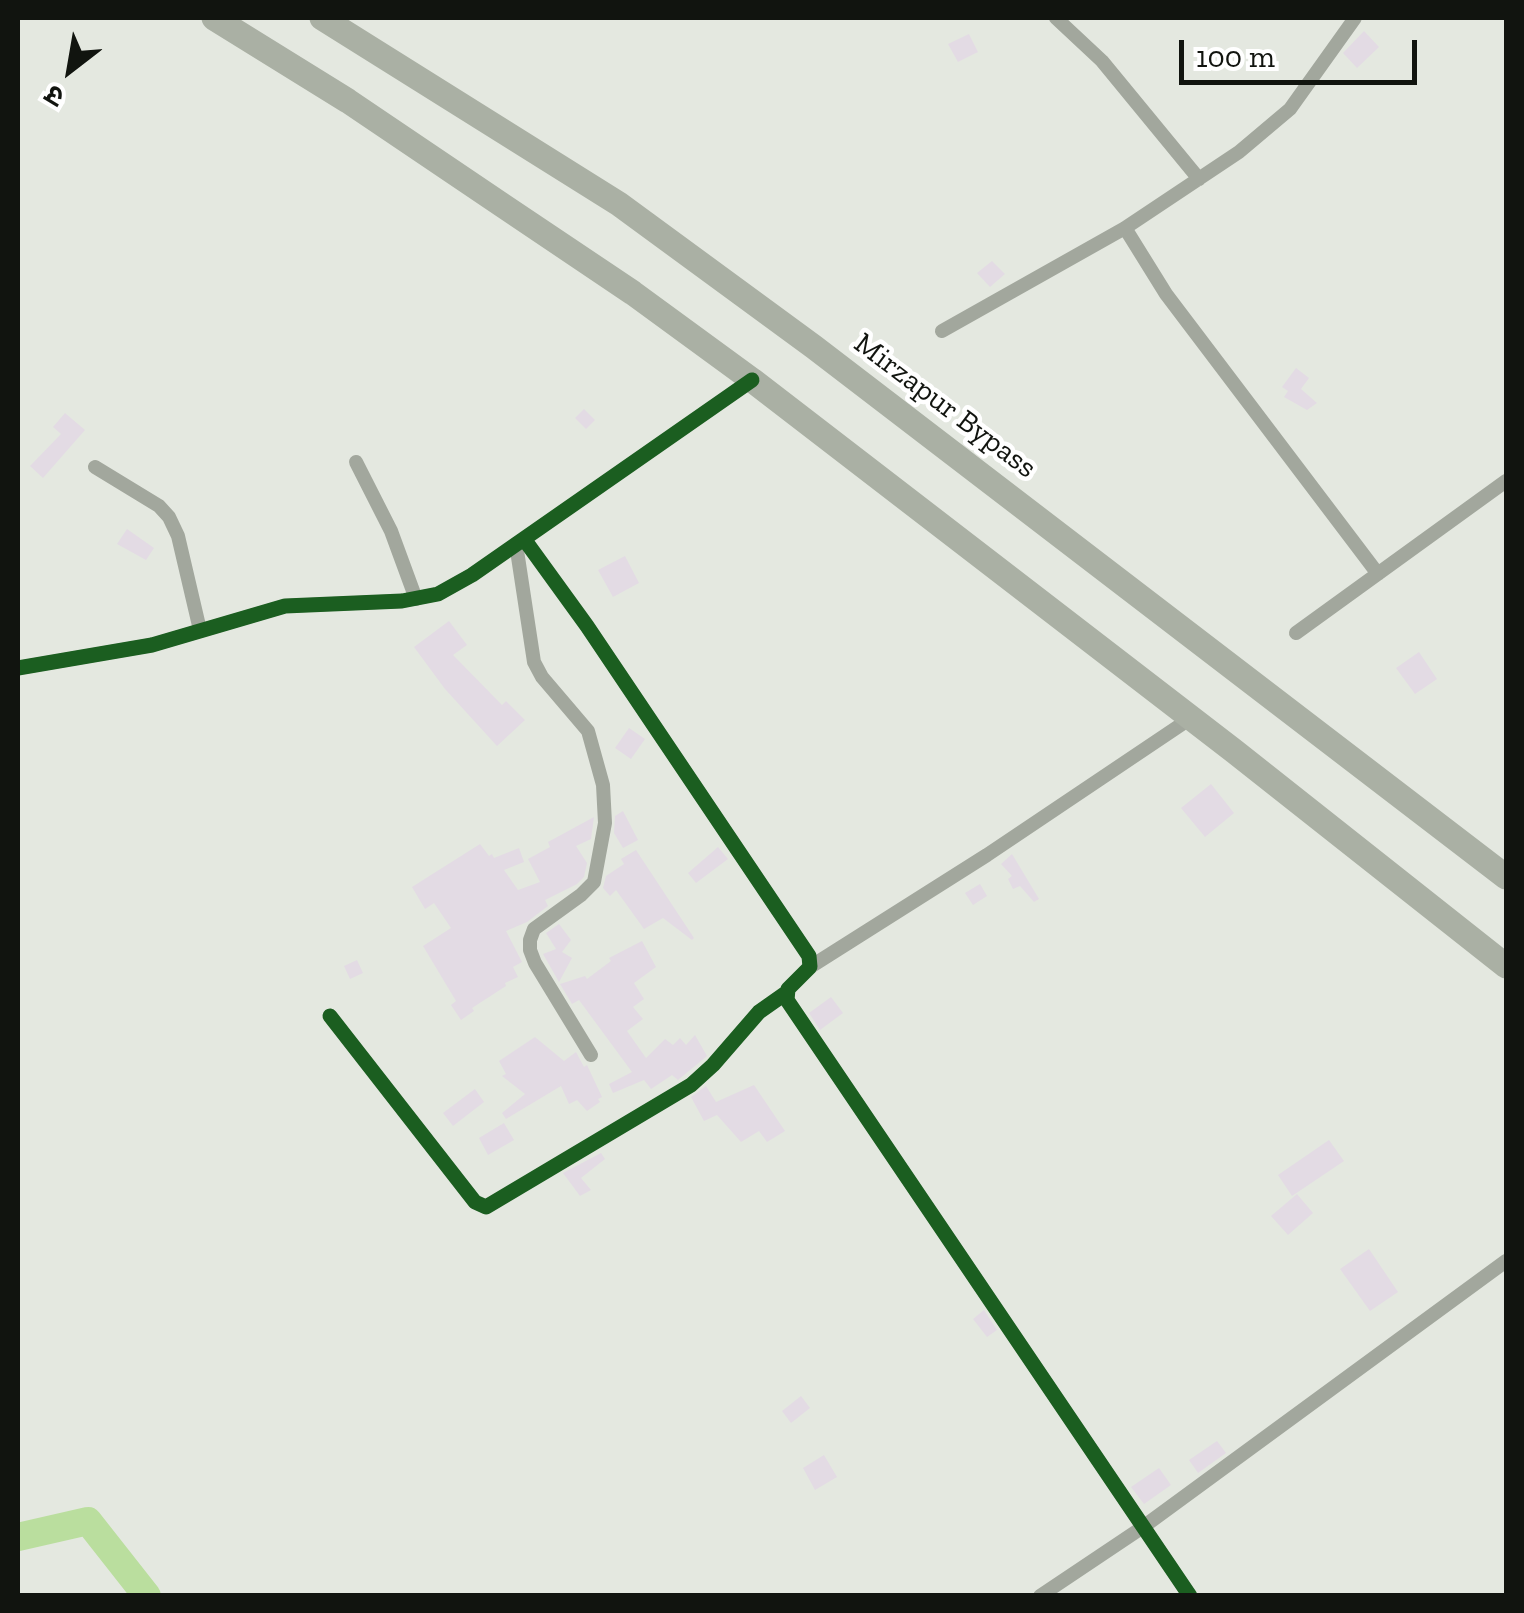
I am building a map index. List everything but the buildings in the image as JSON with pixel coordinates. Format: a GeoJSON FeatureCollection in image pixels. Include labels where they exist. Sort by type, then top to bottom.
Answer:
{"type":"FeatureCollection","features":[{"type":"Feature","properties":{"kind":"highway"},"geometry":{"type":"LineString","coordinates":[[214,18],[348,101],[538,228],[752,380],[1446,915],[1506,966]]}},
{"type":"Feature","properties":{"kind":"highway","name":"Mirzapur Bypass"},"geometry":{"type":"LineString","coordinates":[[322,18],[619,204],[814,347],[1506,877]]}},
{"type":"Feature","properties":{"kind":"street"},"geometry":{"type":"LineString","coordinates":[[1056,18],[1102,61],[1199,179]]}},
{"type":"Feature","properties":{"kind":"street"},"geometry":{"type":"LineString","coordinates":[[942,332],[1124,228],[1267,131],[1290,109],[1354,18]]}},
{"type":"Feature","properties":{"kind":"street"},"geometry":{"type":"LineString","coordinates":[[1124,228],[1166,294],[1378,574]]}},
{"type":"Feature","properties":{"kind":"street"},"geometry":{"type":"LineString","coordinates":[[18,668],[152,644],[284,606],[416,599],[452,588],[752,380]]}},
{"type":"Feature","properties":{"kind":"street"},"geometry":{"type":"LineString","coordinates":[[356,462],[391,531],[416,599]]}},
{"type":"Feature","properties":{"kind":"street"},"geometry":{"type":"LineString","coordinates":[[95,467],[159,506],[169,517],[178,536],[200,630]]}},
{"type":"Feature","properties":{"kind":"street"},"geometry":{"type":"LineString","coordinates":[[1296,634],[1506,481]]}},
{"type":"Feature","properties":{"kind":"street"},"geometry":{"type":"LineString","coordinates":[[520,541],[588,626],[810,956],[810,967]]}},
{"type":"Feature","properties":{"kind":"street"},"geometry":{"type":"LineString","coordinates":[[520,541],[534,662],[588,731],[603,784],[605,823],[594,882],[534,929],[530,940],[535,963],[591,1055]]}},
{"type":"Feature","properties":{"kind":"street"},"geometry":{"type":"LineString","coordinates":[[330,1016],[475,1202],[486,1207],[691,1085],[760,1012],[786,993],[810,967],[888,920],[1185,722]]}},
{"type":"Feature","properties":{"kind":"street"},"geometry":{"type":"LineString","coordinates":[[786,993],[786,1000],[1190,1596]]}},
{"type":"Feature","properties":{"kind":"street"},"geometry":{"type":"LineString","coordinates":[[1040,1596],[1143,1527],[1506,1261]]}},
{"type":"Feature","properties":{"kind":"waterway"},"geometry":{"type":"LineString","coordinates":[[18,1537],[88,1521],[147,1596]]}},
{"type":"Feature","properties":{"kind":"cycle path"},"geometry":{"type":"LineString","coordinates":[[18,668],[152,645],[285,606],[402,601],[438,594],[472,575],[752,380]]}},
{"type":"Feature","properties":{"kind":"cycle path"},"geometry":{"type":"LineString","coordinates":[[524,539],[809,956],[810,967],[788,989],[787,1000],[1190,1596]]}},
{"type":"Feature","properties":{"kind":"cycle path"},"geometry":{"type":"LineString","coordinates":[[330,1016],[475,1202],[486,1207],[691,1085],[759,1012],[786,993]]}}]}
